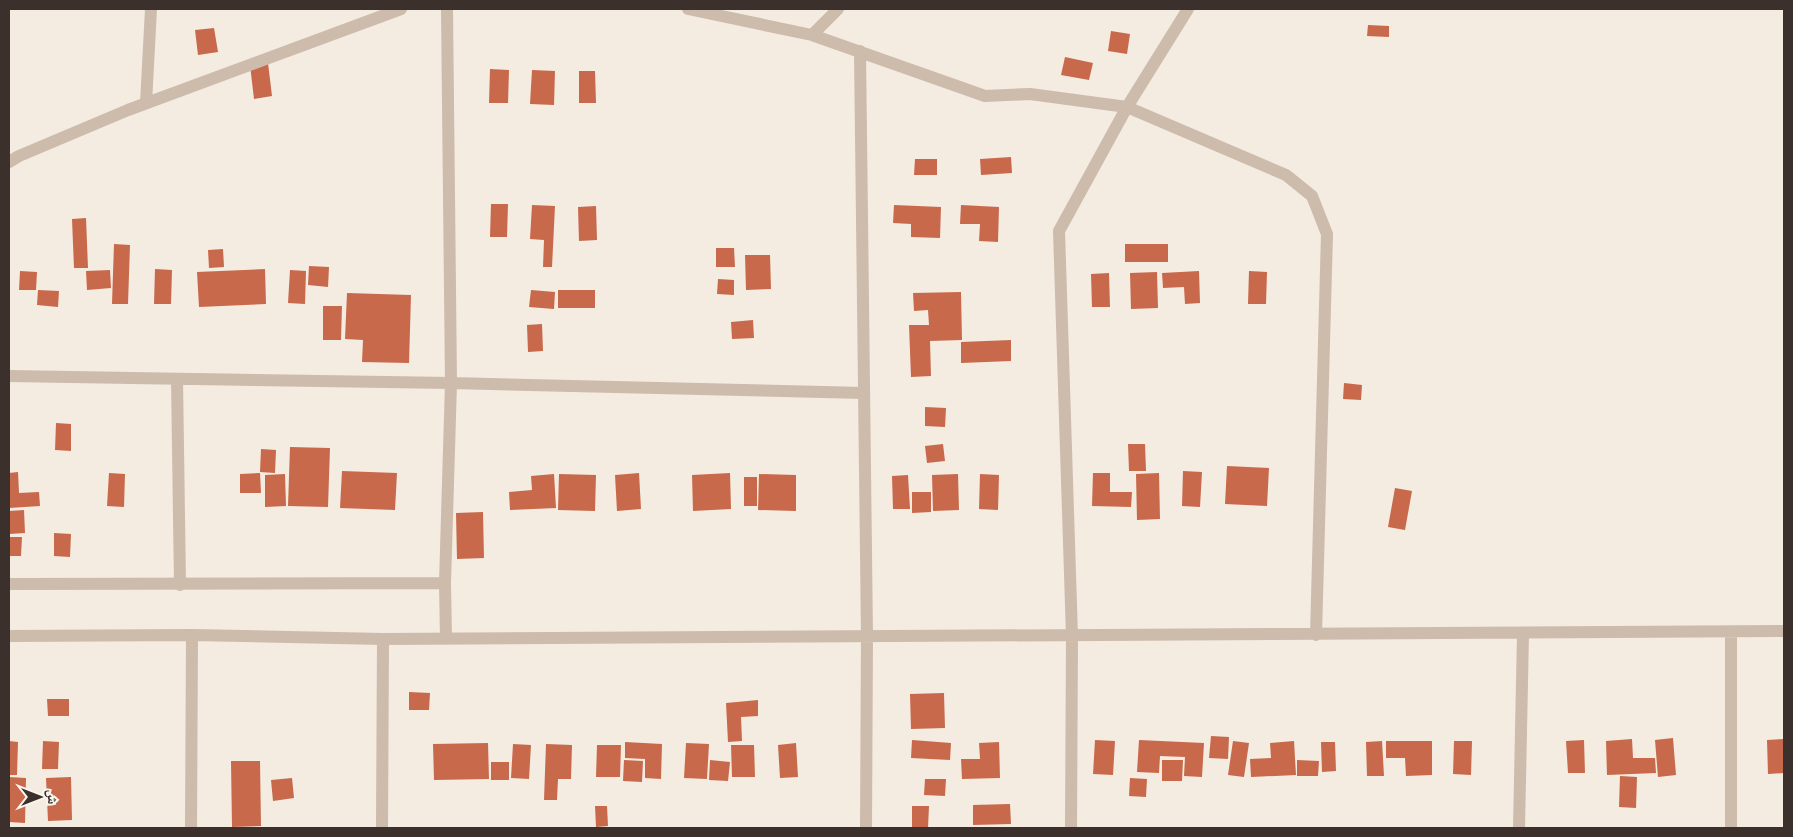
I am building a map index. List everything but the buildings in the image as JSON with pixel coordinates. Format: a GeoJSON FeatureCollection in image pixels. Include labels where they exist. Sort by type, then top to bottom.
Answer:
{"type":"FeatureCollection","features":[{"type":"Feature","properties":{"kind":"street"},"geometry":{"type":"LineString","coordinates":[[146,103],[152,9]]}},
{"type":"Feature","properties":{"kind":"street"},"geometry":{"type":"LineString","coordinates":[[9,162],[19,156],[146,103],[396,9]]}},
{"type":"Feature","properties":{"kind":"street"},"geometry":{"type":"LineString","coordinates":[[446,639],[451,383],[447,9]]}},
{"type":"Feature","properties":{"kind":"street"},"geometry":{"type":"LineString","coordinates":[[688,9],[812,35],[860,50],[985,96],[1030,94],[1127,107],[1286,175],[1312,196],[1327,234],[1316,635]]}},
{"type":"Feature","properties":{"kind":"street"},"geometry":{"type":"LineString","coordinates":[[812,35],[838,9]]}},
{"type":"Feature","properties":{"kind":"street"},"geometry":{"type":"LineString","coordinates":[[1071,828],[1072,636],[1059,230],[1127,107],[1188,9]]}},
{"type":"Feature","properties":{"kind":"street"},"geometry":{"type":"LineString","coordinates":[[860,50],[868,637],[866,828]]}},
{"type":"Feature","properties":{"kind":"street"},"geometry":{"type":"LineString","coordinates":[[9,376],[451,383],[864,393]]}},
{"type":"Feature","properties":{"kind":"street"},"geometry":{"type":"LineString","coordinates":[[178,379],[180,585]]}},
{"type":"Feature","properties":{"kind":"street"},"geometry":{"type":"LineString","coordinates":[[9,584],[446,583]]}},
{"type":"Feature","properties":{"kind":"street"},"geometry":{"type":"LineString","coordinates":[[9,636],[192,635],[382,640],[1731,633],[1784,631]]}},
{"type":"Feature","properties":{"kind":"street"},"geometry":{"type":"LineString","coordinates":[[1731,633],[1731,828]]}},
{"type":"Feature","properties":{"kind":"street"},"geometry":{"type":"LineString","coordinates":[[1520,828],[1523,634]]}},
{"type":"Feature","properties":{"kind":"street"},"geometry":{"type":"LineString","coordinates":[[191,828],[192,635]]}},
{"type":"Feature","properties":{"kind":"street"},"geometry":{"type":"LineString","coordinates":[[382,640],[382,828]]}}]}
